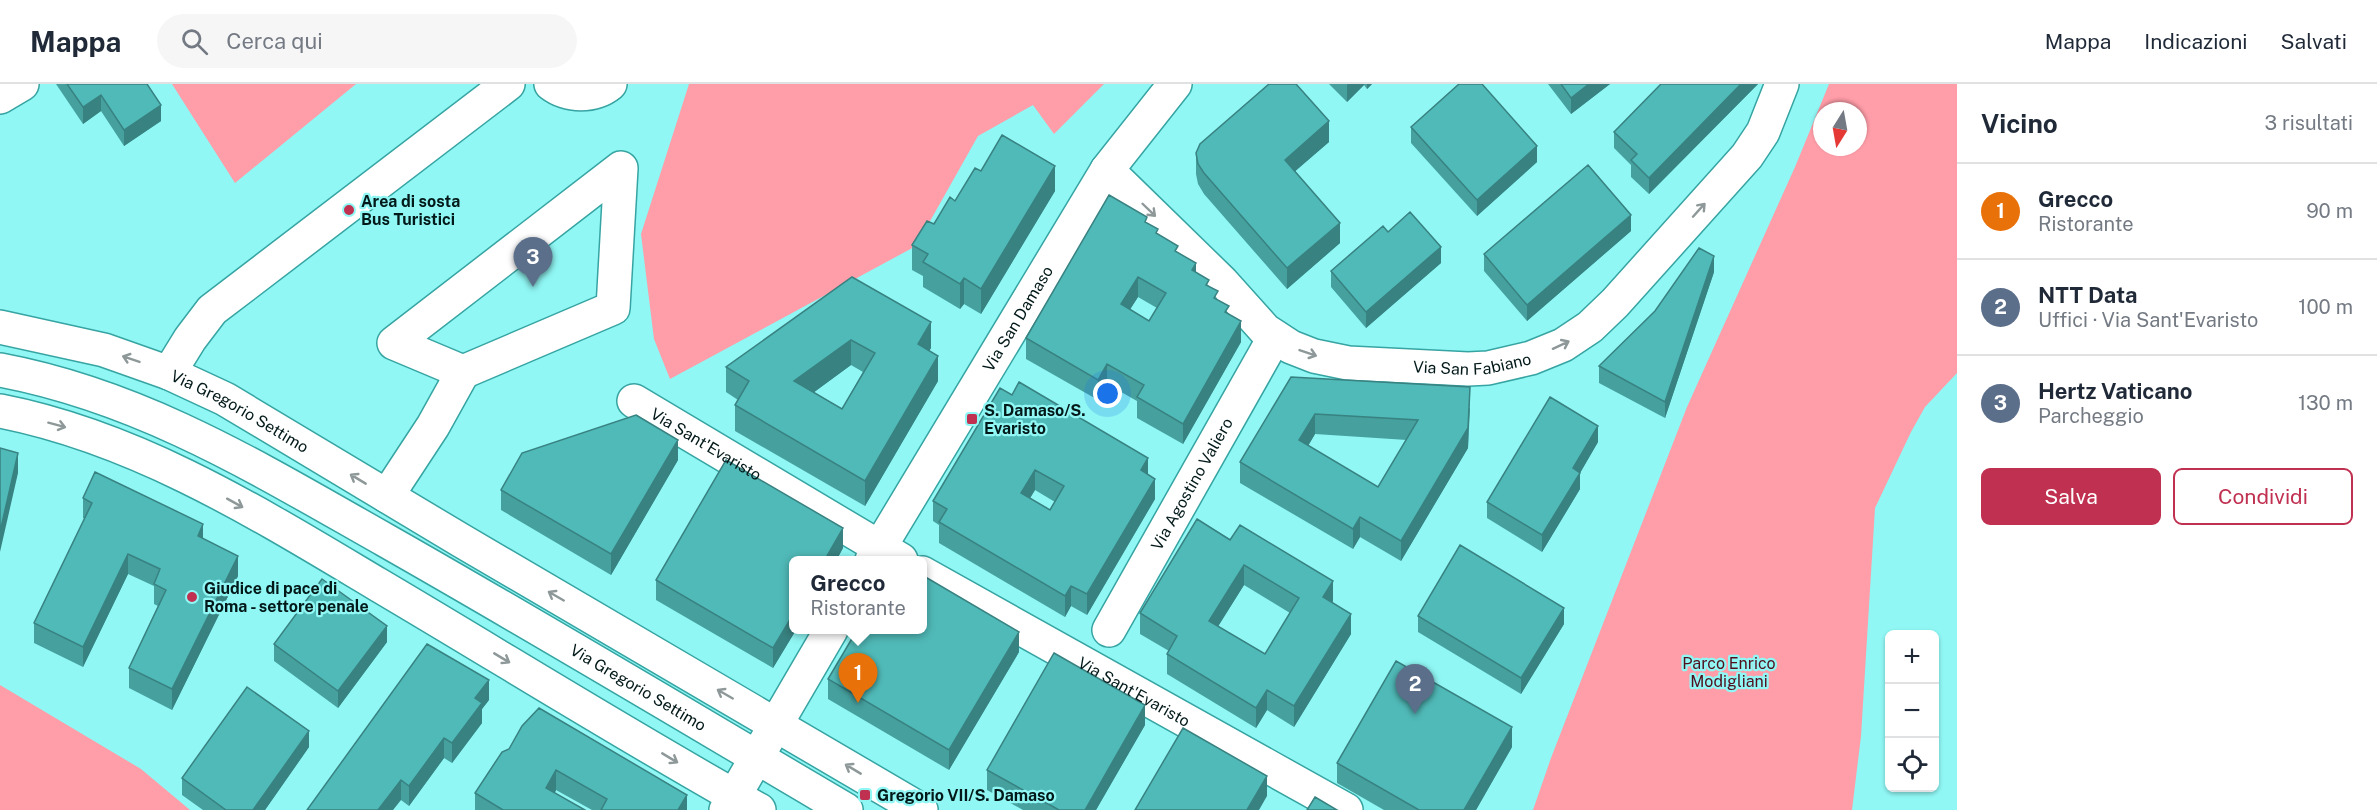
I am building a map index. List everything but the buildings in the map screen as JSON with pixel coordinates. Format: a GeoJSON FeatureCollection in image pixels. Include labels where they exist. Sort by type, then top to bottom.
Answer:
{"type":"FeatureCollection","features":[{"type":"Feature","properties":{"kind":"street"},"geometry":{"type":"LineString","coordinates":[[0,97],[21,84]]}},
{"type":"Feature","properties":{"kind":"street"},"geometry":{"type":"LineString","coordinates":[[169,373],[190,339],[212,310],[508,84]]}},
{"type":"Feature","properties":{"kind":"street"},"geometry":{"type":"LineString","coordinates":[[551,84],[574,94],[591,93],[610,84]]}},
{"type":"Feature","properties":{"kind":"street","name":"Via San Damaso"},"geometry":{"type":"LineString","coordinates":[[884,556],[1107,170],[1174,84]]}},
{"type":"Feature","properties":{"kind":"street","name":"Via San Fabiano"},"geometry":{"type":"LineString","coordinates":[[1107,170],[1222,282],[1274,338],[1292,347],[1331,360],[1426,368],[1488,368],[1531,358],[1563,345],[1602,317],[1747,156],[1764,132],[1782,84]]}},
{"type":"Feature","properties":{"kind":"street"},"geometry":{"type":"LineString","coordinates":[[387,496],[433,426],[463,372],[613,308],[621,168],[394,343],[463,372]]}},
{"type":"Feature","properties":{"kind":"street","name":"Via Gregorio Settimo"},"geometry":{"type":"LineString","coordinates":[[0,327],[104,350],[169,373],[225,399],[921,810]]}},
{"type":"Feature","properties":{"kind":"street","name":"Via Agostino Valiero"},"geometry":{"type":"LineString","coordinates":[[1109,630],[1274,338]]}},
{"type":"Feature","properties":{"kind":"street","name":"Via Gregorio Settimo"},"geometry":{"type":"LineString","coordinates":[[0,370],[88,394],[177,426],[219,446],[427,564],[846,810]]}},
{"type":"Feature","properties":{"kind":"street","name":"Via Sant'Evaristo"},"geometry":{"type":"LineString","coordinates":[[634,401],[884,556]]}},
{"type":"Feature","properties":{"kind":"street"},"geometry":{"type":"LineString","coordinates":[[0,411],[70,429],[175,470],[320,550],[452,628],[739,805],[755,757],[829,634]]}},
{"type":"Feature","properties":{"kind":"street"},"geometry":{"type":"LineString","coordinates":[[452,628],[428,596],[423,578],[427,564],[440,550],[462,541]]}},
{"type":"Feature","properties":{"kind":"street","name":"Via Sant'Evaristo"},"geometry":{"type":"LineString","coordinates":[[927,576],[1346,810]]}},
{"type":"Feature","properties":{"kind":"green space"},"geometry":{"type":"Polygon","coordinates":[[[172,84],[356,84],[235,183],[172,84]]]}},
{"type":"Feature","properties":{"kind":"green space"},"geometry":{"type":"Polygon","coordinates":[[[689,84],[1104,84],[1054,134],[1033,105],[978,136],[916,246],[670,379],[654,339],[641,234],[689,84]]]}},
{"type":"Feature","properties":{"kind":"green space","name":"Parco Enrico Modigliani"},"geometry":{"type":"Polygon","coordinates":[[[1829,84],[1957,84],[1957,373],[1925,407],[1875,508],[1861,736],[1852,810],[1533,810],[1687,407],[1813,123],[1813,156],[1867,156],[1867,102],[1822,102],[1829,84]]]}},
{"type":"Feature","properties":{"kind":"green space"},"geometry":{"type":"Polygon","coordinates":[[[0,685],[141,769],[190,810],[0,810],[0,685]]]}},
{"type":"Feature","properties":{"kind":"place","name":"Area di sosta Bus Turistici"},"geometry":{"type":"Point","coordinates":[349,210]}},
{"type":"Feature","properties":{"kind":"place","name":"Hertz Vaticano"},"geometry":{"type":"Point","coordinates":[533,287]}},
{"type":"Feature","properties":{"kind":"place","name":"S. Damaso/S. Evaristo"},"geometry":{"type":"Point","coordinates":[972,419]}},
{"type":"Feature","properties":{"kind":"place","name":"Giudice di pace di Roma - settore penale"},"geometry":{"type":"Point","coordinates":[192,597]}},
{"type":"Feature","properties":{"kind":"place","name":"Grecco"},"geometry":{"type":"Point","coordinates":[858,703]}},
{"type":"Feature","properties":{"kind":"place","name":"NTT Data"},"geometry":{"type":"Point","coordinates":[1415,714]}},
{"type":"Feature","properties":{"kind":"place","name":"Gregorio VII/S. Damaso"},"geometry":{"type":"Point","coordinates":[865,795]}}]}
